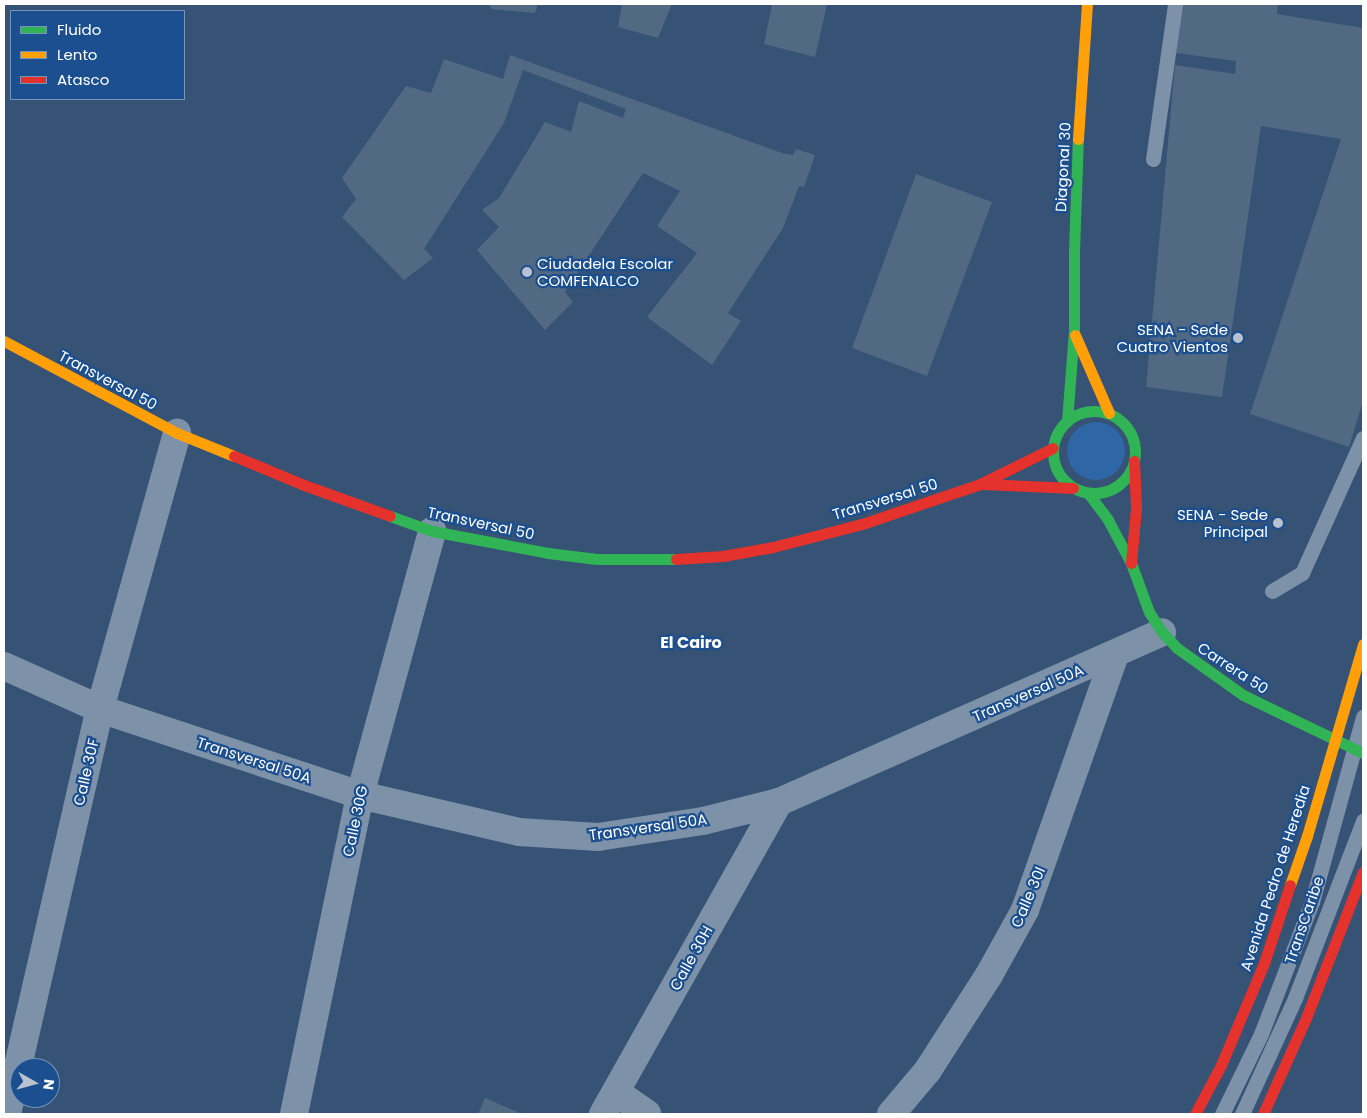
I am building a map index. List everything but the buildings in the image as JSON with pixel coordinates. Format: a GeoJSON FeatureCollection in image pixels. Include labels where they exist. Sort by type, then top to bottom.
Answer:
{"type":"FeatureCollection","features":[{"type":"Feature","properties":{"kind":"main road","name":"Diagonal 30"},"geometry":{"type":"LineString","coordinates":[[1067,421],[1074,331],[1079,126],[1087,4]]}},
{"type":"Feature","properties":{"kind":"main road","name":"Diagonal 30"},"geometry":{"type":"LineString","coordinates":[[1074,331],[1109,413]]}},
{"type":"Feature","properties":{"kind":"main road","name":"Transversal 50"},"geometry":{"type":"LineString","coordinates":[[4,342],[177,433],[304,485],[432,531],[548,553],[597,560],[655,562],[723,556],[773,546],[865,523],[980,484],[1053,448]]}},
{"type":"Feature","properties":{"kind":"main road"},"geometry":{"type":"LineString","coordinates":[[1087,411],[1109,413],[1118,419],[1132,437],[1134,461],[1130,473],[1115,488],[1104,492],[1088,493],[1073,488],[1058,471],[1054,460],[1053,448],[1055,438],[1067,421],[1087,411]]}},
{"type":"Feature","properties":{"kind":"main road","name":"Carrera 50"},"geometry":{"type":"LineString","coordinates":[[1131,563],[1136,508],[1134,461]]}},
{"type":"Feature","properties":{"kind":"main road","name":"Transversal 50"},"geometry":{"type":"LineString","coordinates":[[980,484],[1073,488]]}},
{"type":"Feature","properties":{"kind":"main road","name":"Carrera 50"},"geometry":{"type":"LineString","coordinates":[[1088,493],[1108,520],[1131,563],[1142,595],[1162,632],[1177,648],[1201,667],[1243,695],[1359,751]]}},
{"type":"Feature","properties":{"kind":"main road","name":"Avenida Pedro de Heredia"},"geometry":{"type":"LineString","coordinates":[[1195,1114],[1221,1065],[1264,963],[1301,855],[1363,644]]}},
{"type":"Feature","properties":{"kind":"main road"},"geometry":{"type":"LineString","coordinates":[[1263,1114],[1302,1027],[1363,872]]}},
{"type":"Feature","properties":{"kind":"street","name":"Calle 30F"},"geometry":{"type":"LineString","coordinates":[[7,1114],[100,709],[177,433]]}},
{"type":"Feature","properties":{"kind":"street","name":"Calle 30G"},"geometry":{"type":"LineString","coordinates":[[294,1114],[360,795],[432,531]]}},
{"type":"Feature","properties":{"kind":"street","name":"Transversal 50A"},"geometry":{"type":"LineString","coordinates":[[4,666],[100,709],[360,795],[519,832],[598,837],[703,821],[779,802],[1162,632]]}},
{"type":"Feature","properties":{"kind":"street","name":"Calle 30I"},"geometry":{"type":"LineString","coordinates":[[891,1114],[928,1070],[989,975],[1025,910],[1115,654]]}},
{"type":"Feature","properties":{"kind":"street","name":"Calle 30H"},"geometry":{"type":"LineString","coordinates":[[610,1103],[779,802]]}},
{"type":"Feature","properties":{"kind":"street"},"geometry":{"type":"LineString","coordinates":[[610,1103],[647,1114]]}},
{"type":"Feature","properties":{"kind":"lane"},"geometry":{"type":"LineString","coordinates":[[1153,160],[1175,4]]}},
{"type":"Feature","properties":{"kind":"lane"},"geometry":{"type":"LineString","coordinates":[[1272,591],[1302,573],[1363,438]]}},
{"type":"Feature","properties":{"kind":"lane","name":"TransCaribe"},"geometry":{"type":"LineString","coordinates":[[1222,1114],[1261,1034],[1306,920],[1359,751],[1363,717]]}},
{"type":"Feature","properties":{"kind":"lane","name":"TransCaribe"},"geometry":{"type":"LineString","coordinates":[[1242,1114],[1295,998],[1363,822]]}},
{"type":"Feature","properties":{"kind":"shaded area"},"geometry":{"type":"Polygon","coordinates":[[[1090,422],[1102,422],[1117,430],[1125,445],[1125,457],[1117,472],[1102,480],[1090,480],[1075,472],[1067,457],[1067,445],[1075,430],[1090,422]]]}},
{"type":"Feature","properties":{"kind":"traffic: fast"},"geometry":{"type":"LineString","coordinates":[[1067,421],[1074,331],[1074,251],[1078,139]]}},
{"type":"Feature","properties":{"kind":"traffic: fast"},"geometry":{"type":"LineString","coordinates":[[1094,411],[1110,414],[1123,423],[1132,436],[1135,452],[1132,468],[1123,481],[1110,490],[1094,493],[1078,490],[1065,481],[1056,468],[1053,452],[1056,436],[1065,423],[1078,414],[1094,411]]}},
{"type":"Feature","properties":{"kind":"traffic: fast"},"geometry":{"type":"LineString","coordinates":[[1088,493],[1108,520],[1131,563],[1149,612],[1162,632],[1177,648],[1243,695],[1363,753]]}},
{"type":"Feature","properties":{"kind":"traffic: fast"},"geometry":{"type":"LineString","coordinates":[[390,516],[432,531],[548,553],[597,559],[676,559]]}},
{"type":"Feature","properties":{"kind":"traffic: slow"},"geometry":{"type":"LineString","coordinates":[[1078,139],[1087,4]]}},
{"type":"Feature","properties":{"kind":"traffic: slow"},"geometry":{"type":"LineString","coordinates":[[1075,335],[1109,413]]}},
{"type":"Feature","properties":{"kind":"traffic: slow"},"geometry":{"type":"LineString","coordinates":[[4,341],[177,433],[234,456]]}},
{"type":"Feature","properties":{"kind":"traffic: slow"},"geometry":{"type":"LineString","coordinates":[[1290,885],[1307,836],[1363,644]]}},
{"type":"Feature","properties":{"kind":"traffic: jam"},"geometry":{"type":"LineString","coordinates":[[676,559],[723,556],[773,547],[865,523],[980,484],[1053,448]]}},
{"type":"Feature","properties":{"kind":"traffic: jam"},"geometry":{"type":"LineString","coordinates":[[234,456],[304,485],[390,516]]}},
{"type":"Feature","properties":{"kind":"traffic: jam"},"geometry":{"type":"LineString","coordinates":[[1131,563],[1136,508],[1134,461]]}},
{"type":"Feature","properties":{"kind":"traffic: jam"},"geometry":{"type":"LineString","coordinates":[[981,484],[1073,488]]}},
{"type":"Feature","properties":{"kind":"traffic: jam"},"geometry":{"type":"LineString","coordinates":[[1263,1114],[1306,1018],[1363,872]]}},
{"type":"Feature","properties":{"kind":"traffic: jam"},"geometry":{"type":"LineString","coordinates":[[1195,1114],[1221,1065],[1264,963],[1290,885]]}},
{"type":"Feature","properties":{"kind":"place","name":"Ciudadela Escolar COMFENALCO"},"geometry":{"type":"Point","coordinates":[527,272]}},
{"type":"Feature","properties":{"kind":"place","name":"SENA - Sede Cuatro Vientos"},"geometry":{"type":"Point","coordinates":[1238,338]}},
{"type":"Feature","properties":{"kind":"place","name":"SENA - Sede Principal"},"geometry":{"type":"Point","coordinates":[1278,523]}},
{"type":"Feature","properties":{"kind":"district","name":"El Cairo"},"geometry":{"type":"Point","coordinates":[691,643]}}]}
